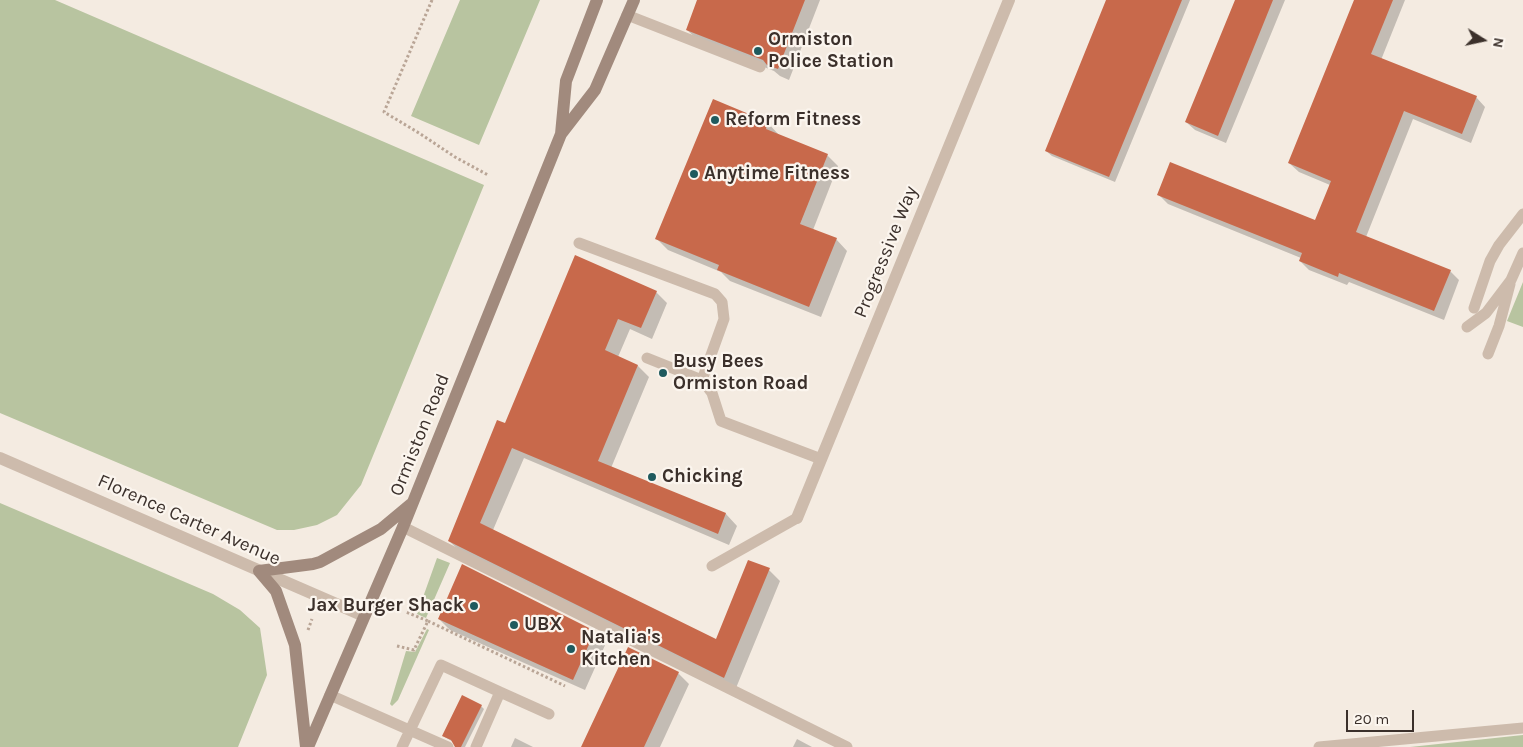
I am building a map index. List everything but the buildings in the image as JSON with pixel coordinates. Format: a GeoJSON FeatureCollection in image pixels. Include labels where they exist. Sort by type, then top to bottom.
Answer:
{"type":"FeatureCollection","features":[{"type":"Feature","properties":{"kind":"main road","name":"Ormiston Road"},"geometry":{"type":"LineString","coordinates":[[561,134],[566,81],[596,0]]}},
{"type":"Feature","properties":{"kind":"main road","name":"Ormiston Road"},"geometry":{"type":"LineString","coordinates":[[307,747],[413,503],[561,134],[595,90],[634,0]]}},
{"type":"Feature","properties":{"kind":"main road"},"geometry":{"type":"LineString","coordinates":[[259,571],[320,562],[381,529],[413,503]]}},
{"type":"Feature","properties":{"kind":"main road"},"geometry":{"type":"LineString","coordinates":[[259,571],[276,591],[295,644],[307,747]]}},
{"type":"Feature","properties":{"kind":"street","name":"Progressive Way"},"geometry":{"type":"LineString","coordinates":[[797,518],[1009,0]]}},
{"type":"Feature","properties":{"kind":"street","name":"Florence Carter Avenue"},"geometry":{"type":"LineString","coordinates":[[0,458],[364,616]]}},
{"type":"Feature","properties":{"kind":"lane"},"geometry":{"type":"LineString","coordinates":[[627,15],[760,68]]}},
{"type":"Feature","properties":{"kind":"lane"},"geometry":{"type":"LineString","coordinates":[[1474,308],[1490,261],[1499,245],[1523,214]]}},
{"type":"Feature","properties":{"kind":"lane"},"geometry":{"type":"LineString","coordinates":[[579,243],[715,294],[722,302],[724,319],[702,380]]}},
{"type":"Feature","properties":{"kind":"lane"},"geometry":{"type":"LineString","coordinates":[[1488,354],[1511,280],[1523,252]]}},
{"type":"Feature","properties":{"kind":"lane"},"geometry":{"type":"LineString","coordinates":[[1466,327],[1486,313],[1511,280]]}},
{"type":"Feature","properties":{"kind":"lane"},"geometry":{"type":"LineString","coordinates":[[647,358],[702,380],[712,393],[721,421],[821,459]]}},
{"type":"Feature","properties":{"kind":"lane"},"geometry":{"type":"LineString","coordinates":[[712,566],[797,518]]}},
{"type":"Feature","properties":{"kind":"lane"},"geometry":{"type":"LineString","coordinates":[[403,527],[847,747]]}},
{"type":"Feature","properties":{"kind":"lane"},"geometry":{"type":"LineString","coordinates":[[402,747],[441,665],[549,714]]}},
{"type":"Feature","properties":{"kind":"lane"},"geometry":{"type":"LineString","coordinates":[[476,747],[500,692]]}},
{"type":"Feature","properties":{"kind":"lane"},"geometry":{"type":"LineString","coordinates":[[330,695],[448,747]]}},
{"type":"Feature","properties":{"kind":"lane"},"geometry":{"type":"LineString","coordinates":[[1319,747],[1523,728]]}},
{"type":"Feature","properties":{"kind":"path"},"geometry":{"type":"LineString","coordinates":[[432,0],[384,112],[488,175]]}},
{"type":"Feature","properties":{"kind":"path"},"geometry":{"type":"LineString","coordinates":[[406,612],[565,686]]}},
{"type":"Feature","properties":{"kind":"path"},"geometry":{"type":"LineString","coordinates":[[397,646],[414,650],[428,621]]}},
{"type":"Feature","properties":{"kind":"green space"},"geometry":{"type":"Polygon","coordinates":[[[0,0],[55,0],[484,185],[361,485],[337,515],[317,525],[294,530],[277,530],[0,413],[0,0]]]}},
{"type":"Feature","properties":{"kind":"green space"},"geometry":{"type":"Polygon","coordinates":[[[460,0],[540,0],[479,145],[411,116],[460,0]]]}},
{"type":"Feature","properties":{"kind":"green space"},"geometry":{"type":"Polygon","coordinates":[[[1523,282],[1523,327],[1507,321],[1523,282]]]}},
{"type":"Feature","properties":{"kind":"green space"},"geometry":{"type":"Polygon","coordinates":[[[0,503],[213,594],[240,610],[260,628],[267,675],[238,747],[0,747],[0,503]]]}},
{"type":"Feature","properties":{"kind":"green space"},"geometry":{"type":"Polygon","coordinates":[[[437,558],[450,563],[426,618],[417,614],[437,558]]]}},
{"type":"Feature","properties":{"kind":"green space"},"geometry":{"type":"Polygon","coordinates":[[[427,629],[429,630],[398,700],[392,706],[390,704],[406,651],[415,652],[427,629]]]}},
{"type":"Feature","properties":{"kind":"green space"},"geometry":{"type":"Polygon","coordinates":[[[1523,735],[1523,747],[1410,747],[1523,735]]]}},
{"type":"Feature","properties":{"kind":"place","name":"Ormiston Police Station"},"geometry":{"type":"Point","coordinates":[758,51]}},
{"type":"Feature","properties":{"kind":"place","name":"Reform Fitness"},"geometry":{"type":"Point","coordinates":[715,120]}},
{"type":"Feature","properties":{"kind":"place","name":"Anytime Fitness"},"geometry":{"type":"Point","coordinates":[694,174]}},
{"type":"Feature","properties":{"kind":"place","name":"Busy Bees Ormiston Road"},"geometry":{"type":"Point","coordinates":[663,373]}},
{"type":"Feature","properties":{"kind":"place","name":"Chicking"},"geometry":{"type":"Point","coordinates":[652,477]}},
{"type":"Feature","properties":{"kind":"place","name":"Jax Burger Shack"},"geometry":{"type":"Point","coordinates":[474,606]}},
{"type":"Feature","properties":{"kind":"place","name":"UBX"},"geometry":{"type":"Point","coordinates":[514,625]}},
{"type":"Feature","properties":{"kind":"place","name":"Natalia's Kitchen"},"geometry":{"type":"Point","coordinates":[571,649]}}]}
